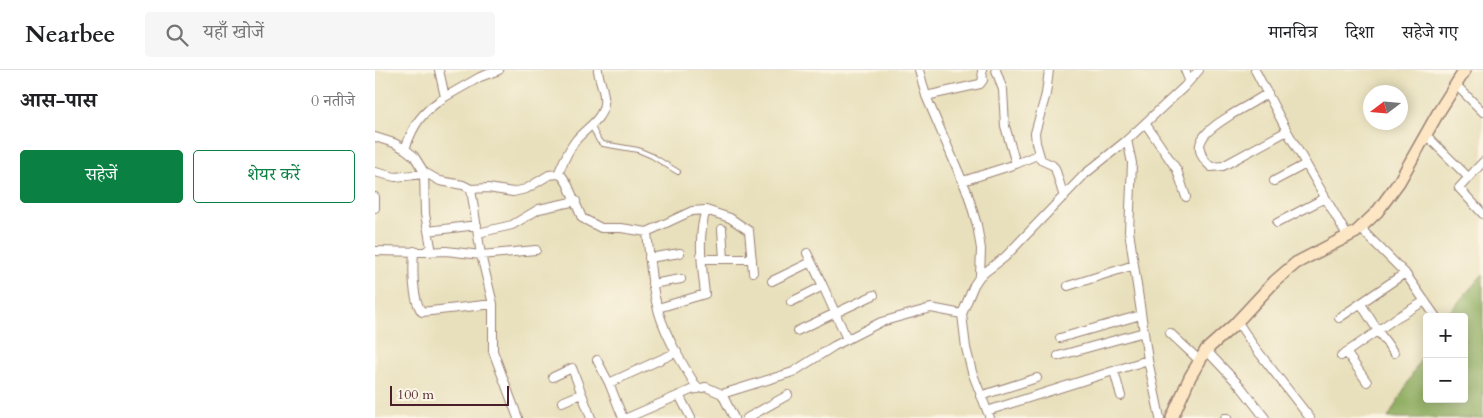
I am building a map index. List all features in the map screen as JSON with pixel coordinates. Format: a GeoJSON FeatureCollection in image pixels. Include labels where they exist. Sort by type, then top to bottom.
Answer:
{"type":"FeatureCollection","features":[{"type":"Feature","properties":{"kind":"street"},"geometry":{"type":"LineString","coordinates":[[439,70],[445,97]]}},
{"type":"Feature","properties":{"kind":"street"},"geometry":{"type":"LineString","coordinates":[[405,150],[411,131],[427,109],[480,77],[499,70]]}},
{"type":"Feature","properties":{"kind":"street"},"geometry":{"type":"LineString","coordinates":[[558,174],[575,141],[603,114],[605,102],[598,70]]}},
{"type":"Feature","properties":{"kind":"street"},"geometry":{"type":"LineString","coordinates":[[919,70],[926,96],[963,182],[977,225],[981,249],[981,276]]}},
{"type":"Feature","properties":{"kind":"street"},"geometry":{"type":"LineString","coordinates":[[926,96],[980,84],[983,80],[982,70]]}},
{"type":"Feature","properties":{"kind":"street"},"geometry":{"type":"LineString","coordinates":[[996,70],[1003,86],[1005,126],[1016,164]]}},
{"type":"Feature","properties":{"kind":"street"},"geometry":{"type":"LineString","coordinates":[[1049,70],[1035,134],[1036,144],[1043,162],[1054,166],[1064,197]]}},
{"type":"Feature","properties":{"kind":"street"},"geometry":{"type":"LineString","coordinates":[[1185,70],[1189,80]]}},
{"type":"Feature","properties":{"kind":"street"},"geometry":{"type":"LineString","coordinates":[[1148,360],[988,414],[980,396],[966,348],[962,314],[974,285],[981,276],[1005,257],[1085,174],[1127,140],[1184,87],[1199,70]]}},
{"type":"Feature","properties":{"kind":"street"},"geometry":{"type":"LineString","coordinates":[[1255,70],[1287,131],[1348,237]]}},
{"type":"Feature","properties":{"kind":"street"},"geometry":{"type":"LineString","coordinates":[[1172,418],[1190,377],[1206,350],[1237,322],[1275,281],[1296,263],[1361,229],[1377,212],[1399,182],[1465,70]]}},
{"type":"Feature","properties":{"kind":"street"},"geometry":{"type":"LineString","coordinates":[[1456,85],[1482,109]]}},
{"type":"Feature","properties":{"kind":"street"},"geometry":{"type":"LineString","coordinates":[[1268,93],[1212,127],[1202,138],[1200,146],[1201,155],[1211,167],[1223,166],[1287,131]]}},
{"type":"Feature","properties":{"kind":"street"},"geometry":{"type":"LineString","coordinates":[[1145,123],[1177,170],[1186,197]]}},
{"type":"Feature","properties":{"kind":"street"},"geometry":{"type":"LineString","coordinates":[[1426,136],[1468,177]]}},
{"type":"Feature","properties":{"kind":"street"},"geometry":{"type":"LineString","coordinates":[[375,137],[394,143],[414,156],[424,173],[425,214],[431,247],[425,252]]}},
{"type":"Feature","properties":{"kind":"street"},"geometry":{"type":"LineString","coordinates":[[1127,140],[1132,164],[1129,231],[1148,360],[1160,418]]}},
{"type":"Feature","properties":{"kind":"street"},"geometry":{"type":"LineString","coordinates":[[963,182],[1039,154]]}},
{"type":"Feature","properties":{"kind":"street"},"geometry":{"type":"LineString","coordinates":[[1482,163],[1459,188],[1483,214]]}},
{"type":"Feature","properties":{"kind":"street"},"geometry":{"type":"LineString","coordinates":[[1274,181],[1306,164]]}},
{"type":"Feature","properties":{"kind":"street"},"geometry":{"type":"LineString","coordinates":[[375,172],[395,176],[424,173],[440,181],[463,185],[471,189],[488,188],[513,192],[526,189],[549,176],[558,174],[567,183],[582,218],[601,228],[621,228],[647,232],[692,211],[706,210],[730,218],[749,231],[753,272]]}},
{"type":"Feature","properties":{"kind":"street"},"geometry":{"type":"LineString","coordinates":[[471,189],[481,255],[493,304],[493,351],[518,418]]}},
{"type":"Feature","properties":{"kind":"street"},"geometry":{"type":"LineString","coordinates":[[375,197],[375,208]]}},
{"type":"Feature","properties":{"kind":"street"},"geometry":{"type":"LineString","coordinates":[[1277,223],[1325,198]]}},
{"type":"Feature","properties":{"kind":"street"},"geometry":{"type":"LineString","coordinates":[[428,231],[512,225],[539,209],[576,201]]}},
{"type":"Feature","properties":{"kind":"street"},"geometry":{"type":"LineString","coordinates":[[658,308],[705,294],[700,246],[706,210]]}},
{"type":"Feature","properties":{"kind":"street"},"geometry":{"type":"LineString","coordinates":[[722,229],[724,259]]}},
{"type":"Feature","properties":{"kind":"street"},"geometry":{"type":"LineString","coordinates":[[1361,229],[1405,274],[1433,313]]}},
{"type":"Feature","properties":{"kind":"street"},"geometry":{"type":"LineString","coordinates":[[647,232],[652,284],[658,308],[677,352],[698,389]]}},
{"type":"Feature","properties":{"kind":"street"},"geometry":{"type":"LineString","coordinates":[[375,251],[446,251],[481,255],[535,250]]}},
{"type":"Feature","properties":{"kind":"street"},"geometry":{"type":"LineString","coordinates":[[414,251],[413,265],[416,296],[422,312],[493,304]]}},
{"type":"Feature","properties":{"kind":"street"},"geometry":{"type":"LineString","coordinates":[[649,258],[680,253]]}},
{"type":"Feature","properties":{"kind":"street"},"geometry":{"type":"LineString","coordinates":[[807,253],[847,339]]}},
{"type":"Feature","properties":{"kind":"street"},"geometry":{"type":"LineString","coordinates":[[702,259],[752,259]]}},
{"type":"Feature","properties":{"kind":"street"},"geometry":{"type":"LineString","coordinates":[[771,281],[811,262]]}},
{"type":"Feature","properties":{"kind":"street"},"geometry":{"type":"LineString","coordinates":[[1068,286],[1134,264]]}},
{"type":"Feature","properties":{"kind":"street"},"geometry":{"type":"LineString","coordinates":[[1339,318],[1405,274]]}},
{"type":"Feature","properties":{"kind":"street"},"geometry":{"type":"LineString","coordinates":[[652,284],[681,279]]}},
{"type":"Feature","properties":{"kind":"street"},"geometry":{"type":"LineString","coordinates":[[791,302],[823,286]]}},
{"type":"Feature","properties":{"kind":"street"},"geometry":{"type":"LineString","coordinates":[[797,331],[874,295]]}},
{"type":"Feature","properties":{"kind":"street"},"geometry":{"type":"LineString","coordinates":[[1367,382],[1344,354],[1425,301]]}},
{"type":"Feature","properties":{"kind":"street"},"geometry":{"type":"LineString","coordinates":[[1361,304],[1378,331],[1395,352]]}},
{"type":"Feature","properties":{"kind":"street"},"geometry":{"type":"LineString","coordinates":[[722,394],[793,372],[834,346],[881,322],[931,308],[962,314]]}},
{"type":"Feature","properties":{"kind":"street"},"geometry":{"type":"LineString","coordinates":[[1059,338],[1141,316]]}},
{"type":"Feature","properties":{"kind":"street"},"geometry":{"type":"LineString","coordinates":[[1237,322],[1310,418]]}},
{"type":"Feature","properties":{"kind":"street"},"geometry":{"type":"LineString","coordinates":[[1058,356],[1144,332]]}},
{"type":"Feature","properties":{"kind":"street"},"geometry":{"type":"LineString","coordinates":[[1170,334],[1200,361]]}},
{"type":"Feature","properties":{"kind":"street"},"geometry":{"type":"LineString","coordinates":[[1206,350],[1241,387],[1265,418]]}},
{"type":"Feature","properties":{"kind":"street"},"geometry":{"type":"LineString","coordinates":[[609,383],[677,352]]}},
{"type":"Feature","properties":{"kind":"street"},"geometry":{"type":"LineString","coordinates":[[597,360],[609,383],[623,418]]}},
{"type":"Feature","properties":{"kind":"street"},"geometry":{"type":"LineString","coordinates":[[553,377],[572,368],[591,418]]}},
{"type":"Feature","properties":{"kind":"street"},"geometry":{"type":"LineString","coordinates":[[1114,371],[1121,396]]}},
{"type":"Feature","properties":{"kind":"street"},"geometry":{"type":"LineString","coordinates":[[980,396],[1037,378]]}},
{"type":"Feature","properties":{"kind":"street"},"geometry":{"type":"LineString","coordinates":[[627,418],[706,387],[722,394],[734,418]]}},
{"type":"Feature","properties":{"kind":"street"},"geometry":{"type":"LineString","coordinates":[[562,402],[581,394]]}},
{"type":"Feature","properties":{"kind":"street"},"geometry":{"type":"LineString","coordinates":[[747,418],[788,395]]}},
{"type":"Feature","properties":{"kind":"street"},"geometry":{"type":"LineString","coordinates":[[679,396],[691,418]]}},
{"type":"Feature","properties":{"kind":"lane"},"geometry":{"type":"LineString","coordinates":[[591,125],[599,141],[603,144],[638,150],[678,172]]}},
{"type":"Feature","properties":{"kind":"green space"},"geometry":{"type":"Polygon","coordinates":[[[1483,274],[1483,418],[1388,418],[1423,355],[1423,403],[1468,403],[1468,313],[1449,313],[1483,274]]]}}]}
